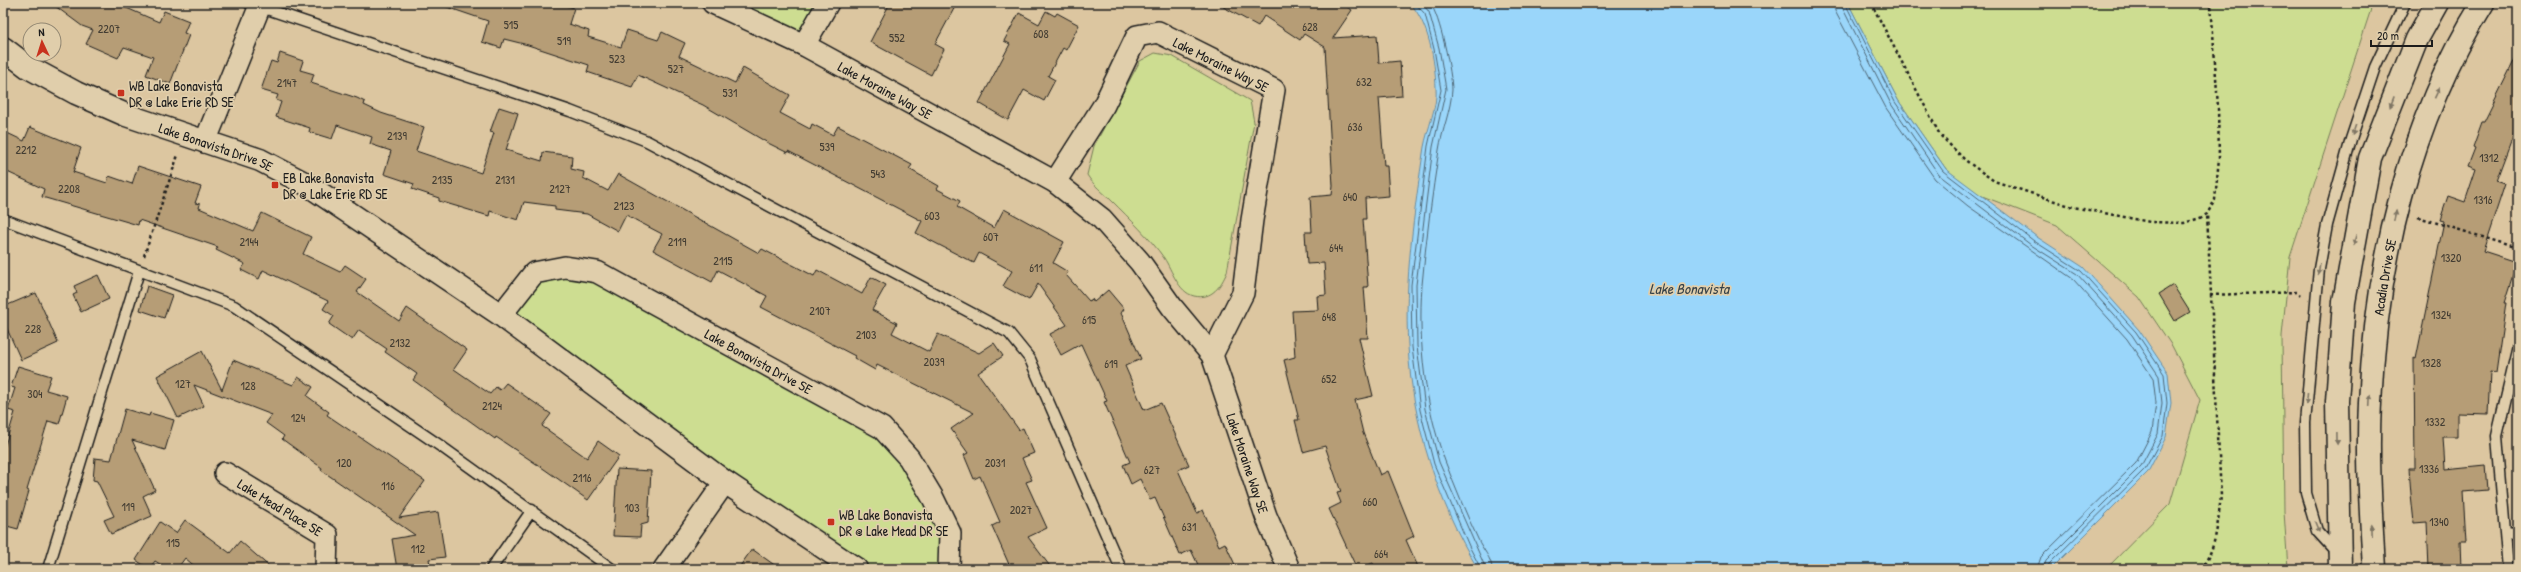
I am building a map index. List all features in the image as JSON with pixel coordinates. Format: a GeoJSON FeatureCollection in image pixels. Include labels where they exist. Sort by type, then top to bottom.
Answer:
{"type":"FeatureCollection","features":[{"type":"Feature","properties":{"kind":"street","name":"Lake Moraine Way SE"},"geometry":{"type":"LineString","coordinates":[[712,3],[804,45],[1055,182],[1102,219],[1140,262],[1172,307],[1212,355],[1266,516],[1289,569]]}},
{"type":"Feature","properties":{"kind":"street"},"geometry":{"type":"LineString","coordinates":[[804,45],[828,3]]}},
{"type":"Feature","properties":{"kind":"street"},"geometry":{"type":"LineString","coordinates":[[2340,563],[2336,401],[2344,302],[2370,158],[2416,39],[2437,3]]}},
{"type":"Feature","properties":{"kind":"street","name":"Acadia Drive SE"},"geometry":{"type":"LineString","coordinates":[[2374,569],[2370,403],[2378,302],[2396,213],[2431,106],[2465,32],[2483,3]]}},
{"type":"Feature","properties":{"kind":"street"},"geometry":{"type":"LineString","coordinates":[[206,142],[257,4]]}},
{"type":"Feature","properties":{"kind":"street","name":"Lake Moraine Way SE"},"geometry":{"type":"LineString","coordinates":[[1055,182],[1104,105],[1137,36],[1158,32],[1274,90],[1252,220],[1243,293],[1212,355]]}},
{"type":"Feature","properties":{"kind":"street","name":"Lake Bonavista Drive SE"},"geometry":{"type":"LineString","coordinates":[[3,48],[28,67],[76,93],[126,115],[260,160],[308,185],[501,315],[725,482],[856,569]]}},
{"type":"Feature","properties":{"kind":"street","name":"Lake Bonavista Drive SE"},"geometry":{"type":"LineString","coordinates":[[501,315],[534,272],[565,267],[597,272],[840,403],[882,428],[909,458],[933,498],[950,533],[949,569]]}},
{"type":"Feature","properties":{"kind":"street","name":"Lake Mead Place SE"},"geometry":{"type":"LineString","coordinates":[[225,473],[327,535],[326,569]]}},
{"type":"Feature","properties":{"kind":"street"},"geometry":{"type":"LineString","coordinates":[[664,569],[725,482]]}},
{"type":"Feature","properties":{"kind":"lane"},"geometry":{"type":"LineString","coordinates":[[2340,563],[2318,531],[2306,493],[2305,423],[2316,300],[2327,226],[2351,139],[2375,67],[2405,3]]}},
{"type":"Feature","properties":{"kind":"lane"},"geometry":{"type":"LineString","coordinates":[[257,4],[570,111],[647,141],[1009,334],[1030,359],[1121,569]]}},
{"type":"Feature","properties":{"kind":"lane"},"geometry":{"type":"LineString","coordinates":[[3,219],[234,306],[532,510],[612,569]]}},
{"type":"Feature","properties":{"kind":"lane"},"geometry":{"type":"LineString","coordinates":[[48,569],[139,271]]}},
{"type":"Feature","properties":{"kind":"lane"},"geometry":{"type":"LineString","coordinates":[[2508,569],[2497,436],[2518,346]]}},
{"type":"Feature","properties":{"kind":"lane"},"geometry":{"type":"LineString","coordinates":[[491,569],[532,510]]}},
{"type":"Feature","properties":{"kind":"lane"},"geometry":{"type":"LineString","coordinates":[[2506,533],[2518,534]]}},
{"type":"Feature","properties":{"kind":"path"},"geometry":{"type":"LineString","coordinates":[[1871,3],[1940,135],[1965,160],[1994,181],[2073,207],[2150,222],[2184,223],[2207,214],[2215,200],[2219,158],[2218,107],[2211,3]]}},
{"type":"Feature","properties":{"kind":"path"},"geometry":{"type":"LineString","coordinates":[[139,271],[184,135]]}},
{"type":"Feature","properties":{"kind":"path"},"geometry":{"type":"LineString","coordinates":[[2396,213],[2432,220],[2518,248]]}},
{"type":"Feature","properties":{"kind":"path"},"geometry":{"type":"LineString","coordinates":[[2200,569],[2206,563],[2218,526],[2221,496],[2207,214]]}},
{"type":"Feature","properties":{"kind":"path"},"geometry":{"type":"LineString","coordinates":[[2210,295],[2298,292],[2305,298],[2316,300]]}},
{"type":"Feature","properties":{"kind":"green space"},"geometry":{"type":"Polygon","coordinates":[[[713,3],[828,3],[804,45],[713,3]]]}},
{"type":"Feature","properties":{"kind":"green space"},"geometry":{"type":"Polygon","coordinates":[[[1848,3],[2373,3],[2290,257],[2282,336],[2284,512],[2288,569],[2106,569],[2170,504],[2200,400],[2172,346],[2139,297],[2057,225],[1977,194],[1946,169],[1898,100],[1848,3]]]}},
{"type":"Feature","properties":{"kind":"green space"},"geometry":{"type":"Polygon","coordinates":[[[1155,53],[1172,56],[1250,101],[1254,122],[1227,272],[1219,287],[1211,294],[1206,296],[1194,296],[1188,294],[1184,290],[1176,280],[1164,258],[1152,243],[1087,175],[1094,146],[1140,61],[1155,53]]]}},
{"type":"Feature","properties":{"kind":"green space"},"geometry":{"type":"Polygon","coordinates":[[[565,267],[882,428],[933,498],[949,569],[856,569],[501,315],[534,273],[565,267]]]}},
{"type":"Feature","properties":{"kind":"water","name":"Lake Bonavista"},"geometry":{"type":"Polygon","coordinates":[[[1410,3],[1848,3],[1898,100],[1946,169],[2037,237],[2083,267],[2139,330],[2168,373],[2171,403],[2166,437],[2148,472],[2051,569],[1478,569],[1464,544],[1439,490],[1421,433],[1411,375],[1408,346],[1407,296],[1411,246],[1425,140],[1434,110],[1436,95],[1434,66],[1430,43],[1422,21],[1410,3]]]}},
{"type":"Feature","properties":{"kind":"building"},"geometry":{"type":"Polygon","coordinates":[[[51,3],[115,3],[159,22],[164,11],[189,21],[184,33],[189,35],[170,84],[146,75],[153,57],[124,47],[118,58],[86,44],[93,30],[82,26],[51,3]]]}},
{"type":"Feature","properties":{"kind":"building"},"geometry":{"type":"Polygon","coordinates":[[[444,3],[558,3],[574,8],[569,24],[589,31],[588,37],[621,47],[627,30],[658,40],[662,32],[685,43],[679,56],[735,83],[743,68],[790,95],[780,113],[810,129],[812,124],[833,135],[838,126],[912,165],[909,169],[939,186],[937,189],[960,201],[957,207],[994,228],[1004,209],[1064,242],[1053,263],[1068,272],[1066,275],[1089,301],[1092,299],[1094,302],[1108,290],[1124,309],[1121,313],[1141,359],[1125,366],[1144,410],[1161,403],[1189,465],[1178,470],[1197,513],[1203,510],[1219,546],[1225,543],[1237,569],[1200,569],[1191,550],[1180,555],[1155,498],[1150,500],[1140,479],[1131,484],[1123,465],[1130,462],[1104,402],[1107,401],[1081,344],[1061,355],[1050,334],[1067,325],[1038,284],[1029,300],[1003,286],[1012,271],[979,253],[974,263],[916,233],[922,221],[788,151],[788,153],[768,143],[703,105],[638,75],[632,87],[587,72],[589,65],[528,45],[504,39],[501,48],[482,42],[488,21],[444,6],[444,3]]]}},
{"type":"Feature","properties":{"kind":"building"},"geometry":{"type":"Polygon","coordinates":[[[890,3],[957,3],[935,44],[944,49],[931,75],[870,42],[890,3]]]}},
{"type":"Feature","properties":{"kind":"building"},"geometry":{"type":"Polygon","coordinates":[[[1216,3],[1341,3],[1352,10],[1333,38],[1377,35],[1379,63],[1400,61],[1402,96],[1379,98],[1384,166],[1387,166],[1389,196],[1365,198],[1366,219],[1363,219],[1368,287],[1364,287],[1368,338],[1359,338],[1373,396],[1355,400],[1363,433],[1380,475],[1388,471],[1414,536],[1406,540],[1419,569],[1375,569],[1373,563],[1357,569],[1329,509],[1341,503],[1337,493],[1341,492],[1325,446],[1303,452],[1295,420],[1299,420],[1284,360],[1295,357],[1292,311],[1318,310],[1317,296],[1326,295],[1324,263],[1307,264],[1305,232],[1312,232],[1310,197],[1332,195],[1333,186],[1325,47],[1304,34],[1300,40],[1264,16],[1258,26],[1216,3]]]}},
{"type":"Feature","properties":{"kind":"building"},"geometry":{"type":"Polygon","coordinates":[[[1046,11],[1055,16],[1057,13],[1079,25],[1066,50],[1063,48],[1048,76],[1055,80],[1044,101],[1024,90],[1008,120],[979,103],[1010,44],[1004,41],[1019,13],[1039,24],[1046,11]]]}},
{"type":"Feature","properties":{"kind":"building"},"geometry":{"type":"Polygon","coordinates":[[[280,53],[303,61],[300,70],[314,74],[311,83],[357,98],[365,102],[364,105],[381,113],[424,127],[416,151],[481,173],[494,133],[490,132],[499,107],[518,113],[506,150],[542,161],[543,152],[572,156],[571,169],[584,172],[583,178],[608,191],[618,174],[759,253],[762,249],[814,276],[817,270],[862,294],[871,277],[886,285],[872,310],[897,323],[892,333],[929,352],[938,334],[979,353],[994,343],[1003,356],[978,373],[1019,430],[1023,428],[1034,453],[1022,458],[1032,480],[1026,482],[1047,528],[1028,537],[1052,569],[1011,569],[992,526],[1000,522],[980,476],[974,479],[964,455],[968,453],[951,429],[974,413],[877,365],[875,370],[854,358],[855,356],[761,307],[767,296],[718,270],[712,282],[653,250],[662,234],[626,215],[618,231],[587,214],[555,210],[555,206],[524,202],[518,220],[490,211],[489,216],[439,201],[439,198],[412,189],[414,184],[384,174],[391,151],[370,144],[372,137],[337,125],[332,139],[309,132],[310,128],[276,117],[281,102],[276,100],[278,95],[261,90],[271,61],[277,63],[280,53]]]}},
{"type":"Feature","properties":{"kind":"building"},"geometry":{"type":"Polygon","coordinates":[[[2518,53],[2518,122],[2496,181],[2505,184],[2483,251],[2517,262],[2504,303],[2506,303],[2496,373],[2490,372],[2488,414],[2457,413],[2457,437],[2443,437],[2445,469],[2485,465],[2487,490],[2463,492],[2466,542],[2460,542],[2461,569],[2429,569],[2427,522],[2414,523],[2409,468],[2415,468],[2414,358],[2416,359],[2444,221],[2440,220],[2448,196],[2465,202],[2476,169],[2468,166],[2475,148],[2473,147],[2482,122],[2484,122],[2518,53]]]}},
{"type":"Feature","properties":{"kind":"building"},"geometry":{"type":"Polygon","coordinates":[[[30,127],[81,148],[73,172],[107,183],[109,176],[132,184],[138,166],[201,187],[195,203],[200,204],[199,208],[253,231],[262,213],[311,237],[303,254],[340,272],[345,265],[366,279],[357,292],[399,321],[407,308],[467,350],[454,369],[490,394],[496,387],[500,390],[506,383],[551,414],[542,426],[587,458],[598,441],[619,456],[588,500],[496,437],[495,439],[413,380],[417,374],[385,352],[387,349],[359,330],[352,340],[329,324],[334,316],[323,309],[328,301],[263,270],[259,279],[241,270],[245,264],[216,250],[218,247],[139,220],[138,225],[42,197],[44,189],[3,170],[3,131],[24,141],[30,127]]]}},
{"type":"Feature","properties":{"kind":"building"},"geometry":{"type":"Polygon","coordinates":[[[98,275],[109,299],[81,312],[73,295],[77,293],[74,286],[98,275]]]}},
{"type":"Feature","properties":{"kind":"building"},"geometry":{"type":"Polygon","coordinates":[[[2173,285],[2190,312],[2175,321],[2159,294],[2173,285]]]}},
{"type":"Feature","properties":{"kind":"building"},"geometry":{"type":"Polygon","coordinates":[[[147,286],[172,295],[164,318],[140,310],[147,286]]]}},
{"type":"Feature","properties":{"kind":"building"},"geometry":{"type":"Polygon","coordinates":[[[36,293],[58,343],[21,360],[3,320],[3,307],[36,293]]]}},
{"type":"Feature","properties":{"kind":"building"},"geometry":{"type":"Polygon","coordinates":[[[202,351],[222,390],[233,360],[293,385],[298,377],[313,387],[307,396],[329,412],[327,415],[425,481],[399,518],[438,512],[445,557],[429,559],[430,564],[397,569],[392,539],[415,535],[321,470],[322,468],[282,439],[284,436],[266,423],[272,415],[194,385],[204,406],[178,418],[157,376],[202,351]]]}},
{"type":"Feature","properties":{"kind":"building"},"geometry":{"type":"Polygon","coordinates":[[[18,366],[51,376],[46,390],[67,396],[59,424],[48,421],[27,490],[29,491],[18,529],[3,525],[3,452],[15,412],[8,410],[15,388],[11,387],[18,366]]]}},
{"type":"Feature","properties":{"kind":"building"},"geometry":{"type":"Polygon","coordinates":[[[125,409],[149,416],[150,413],[174,420],[165,450],[132,440],[155,490],[143,496],[152,516],[111,534],[104,520],[114,516],[97,481],[93,480],[95,458],[111,460],[125,409]]]}},
{"type":"Feature","properties":{"kind":"building"},"geometry":{"type":"Polygon","coordinates":[[[617,469],[651,471],[648,523],[641,525],[640,537],[613,536],[617,469]]]}},
{"type":"Feature","properties":{"kind":"building"},"geometry":{"type":"Polygon","coordinates":[[[185,520],[230,553],[240,541],[272,569],[198,569],[185,558],[177,569],[168,569],[155,561],[149,569],[136,560],[160,522],[176,533],[185,520]]]}},
{"type":"Feature","properties":{"kind":"building"},"geometry":{"type":"Polygon","coordinates":[[[752,549],[780,569],[738,569],[752,549]]]}},
{"type":"Feature","properties":{"kind":"place","name":"WB Lake Bonavista DR @ Lake Erie RD SE"},"geometry":{"type":"Point","coordinates":[121,93]}},
{"type":"Feature","properties":{"kind":"place","name":"EB Lake Bonavista DR @ Lake Erie RD SE"},"geometry":{"type":"Point","coordinates":[275,185]}},
{"type":"Feature","properties":{"kind":"place","name":"WB Lake Bonavista DR @ Lake Mead DR SE"},"geometry":{"type":"Point","coordinates":[831,522]}}]}
